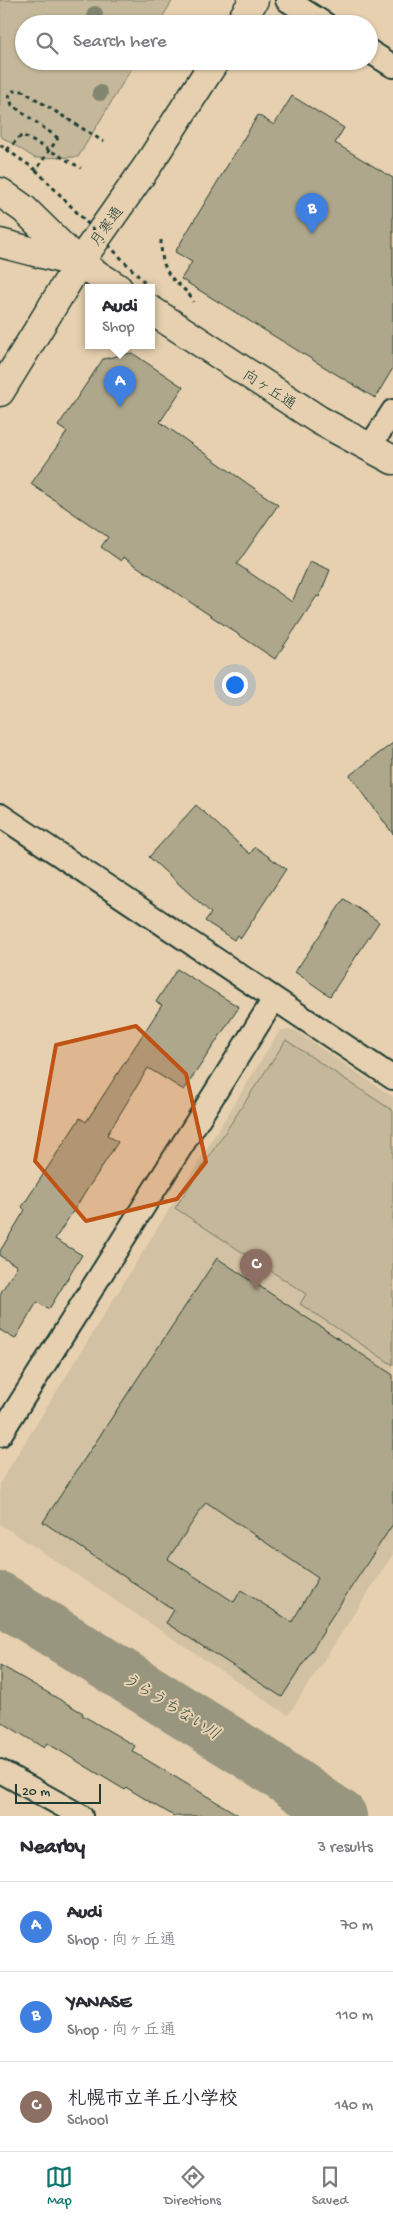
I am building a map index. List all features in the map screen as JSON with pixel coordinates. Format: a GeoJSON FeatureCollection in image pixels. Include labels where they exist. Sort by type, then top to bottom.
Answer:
{"type":"FeatureCollection","features":[{"type":"Feature","properties":{"kind":"main road"},"geometry":{"type":"LineString","coordinates":[[245,15],[254,0]]}},
{"type":"Feature","properties":{"kind":"main road","name":"月寒通"},"geometry":{"type":"LineString","coordinates":[[0,392],[79,263],[148,165],[209,70]]}},
{"type":"Feature","properties":{"kind":"main road"},"geometry":{"type":"LineString","coordinates":[[0,192],[24,208],[79,263],[112,284]]}},
{"type":"Feature","properties":{"kind":"main road"},"geometry":{"type":"LineString","coordinates":[[0,243],[79,263]]}},
{"type":"Feature","properties":{"kind":"main road","name":"向ヶ丘通"},"geometry":{"type":"LineString","coordinates":[[155,313],[319,420],[393,460]]}},
{"type":"Feature","properties":{"kind":"street"},"geometry":{"type":"LineString","coordinates":[[287,0],[311,15]]}},
{"type":"Feature","properties":{"kind":"street"},"geometry":{"type":"LineString","coordinates":[[378,57],[393,66]]}},
{"type":"Feature","properties":{"kind":"street"},"geometry":{"type":"LineString","coordinates":[[369,448],[393,411]]}},
{"type":"Feature","properties":{"kind":"street"},"geometry":{"type":"LineString","coordinates":[[0,815],[393,1078]]}},
{"type":"Feature","properties":{"kind":"street"},"geometry":{"type":"LineString","coordinates":[[0,1435],[274,999]]}},
{"type":"Feature","properties":{"kind":"street"},"geometry":{"type":"LineString","coordinates":[[0,1770],[81,1816]]}},
{"type":"Feature","properties":{"kind":"path"},"geometry":{"type":"LineString","coordinates":[[36,170],[58,138],[12,105],[9,96],[14,91],[23,91],[104,142]]}},
{"type":"Feature","properties":{"kind":"path"},"geometry":{"type":"LineString","coordinates":[[7,150],[22,135],[81,168]]}},
{"type":"Feature","properties":{"kind":"path"},"geometry":{"type":"LineString","coordinates":[[0,145],[36,170],[146,284]]}},
{"type":"Feature","properties":{"kind":"path"},"geometry":{"type":"LineString","coordinates":[[160,240],[161,256],[168,274],[189,292]]}},
{"type":"Feature","properties":{"kind":"highlighted area"},"geometry":{"type":"Polygon","coordinates":[[[136,1026],[186,1074],[206,1162],[177,1199],[86,1221],[35,1161],[56,1045],[136,1026]]]}},
{"type":"Feature","properties":{"kind":"shaded area"},"geometry":{"type":"Polygon","coordinates":[[[0,0],[173,0],[164,15],[15,15],[15,70],[131,70],[78,157],[35,158],[0,136],[0,0]]]}},
{"type":"Feature","properties":{"kind":"shaded area"},"geometry":{"type":"Polygon","coordinates":[[[280,1030],[294,1030],[393,1097],[393,1554],[288,1715],[0,1524],[0,1483],[280,1030]]]}},
{"type":"Feature","properties":{"kind":"shaded area"},"geometry":{"type":"Polygon","coordinates":[[[286,1040],[393,1111],[393,1365],[300,1304],[306,1294],[175,1208],[286,1040]]]}},
{"type":"Feature","properties":{"kind":"building"},"geometry":{"type":"Polygon","coordinates":[[[292,96],[344,128],[335,143],[393,178],[393,368],[375,398],[181,279],[192,262],[175,252],[258,115],[274,125],[292,96]]]}},
{"type":"Feature","properties":{"kind":"building"},"geometry":{"type":"Polygon","coordinates":[[[132,353],[183,387],[160,422],[278,505],[237,564],[292,602],[310,561],[330,570],[319,597],[317,596],[275,659],[123,557],[121,561],[101,547],[108,537],[31,484],[67,432],[58,426],[103,359],[132,353]]]}},
{"type":"Feature","properties":{"kind":"building"},"geometry":{"type":"Polygon","coordinates":[[[393,743],[393,834],[350,775],[393,743]]]}},
{"type":"Feature","properties":{"kind":"building"},"geometry":{"type":"Polygon","coordinates":[[[196,805],[250,854],[255,847],[286,869],[241,938],[237,935],[234,940],[205,921],[211,913],[149,857],[196,805]]]}},
{"type":"Feature","properties":{"kind":"building"},"geometry":{"type":"Polygon","coordinates":[[[344,899],[379,922],[330,996],[295,972],[344,899]]]}},
{"type":"Feature","properties":{"kind":"building"},"geometry":{"type":"Polygon","coordinates":[[[177,969],[239,1007],[184,1090],[148,1068],[107,1135],[118,1142],[55,1239],[82,1255],[49,1309],[37,1302],[15,1339],[0,1330],[0,1294],[17,1266],[0,1256],[0,1251],[25,1210],[22,1207],[80,1118],[86,1122],[162,1005],[156,1002],[177,969]]]}},
{"type":"Feature","properties":{"kind":"building"},"geometry":{"type":"Polygon","coordinates":[[[217,1258],[393,1375],[393,1524],[323,1630],[282,1697],[166,1623],[174,1610],[43,1522],[217,1258]],[[206,1502],[168,1559],[234,1602],[241,1590],[292,1622],[318,1578],[206,1502]]]}},
{"type":"Feature","properties":{"kind":"building"},"geometry":{"type":"Polygon","coordinates":[[[0,1665],[83,1713],[82,1715],[135,1746],[132,1751],[240,1816],[174,1816],[127,1788],[125,1790],[47,1743],[44,1748],[0,1721],[0,1665]]]}},
{"type":"Feature","properties":{"kind":"waterway","name":"うらうちない川"},"geometry":{"type":"LineString","coordinates":[[0,1598],[262,1762],[341,1816]]}},
{"type":"Feature","properties":{"kind":"place","name":"YANASE"},"geometry":{"type":"Point","coordinates":[312,234]}},
{"type":"Feature","properties":{"kind":"place","name":"Audi"},"geometry":{"type":"Point","coordinates":[120,407]}},
{"type":"Feature","properties":{"kind":"place","name":"札幌市立羊丘小学校"},"geometry":{"type":"Point","coordinates":[256,1290]}}]}
